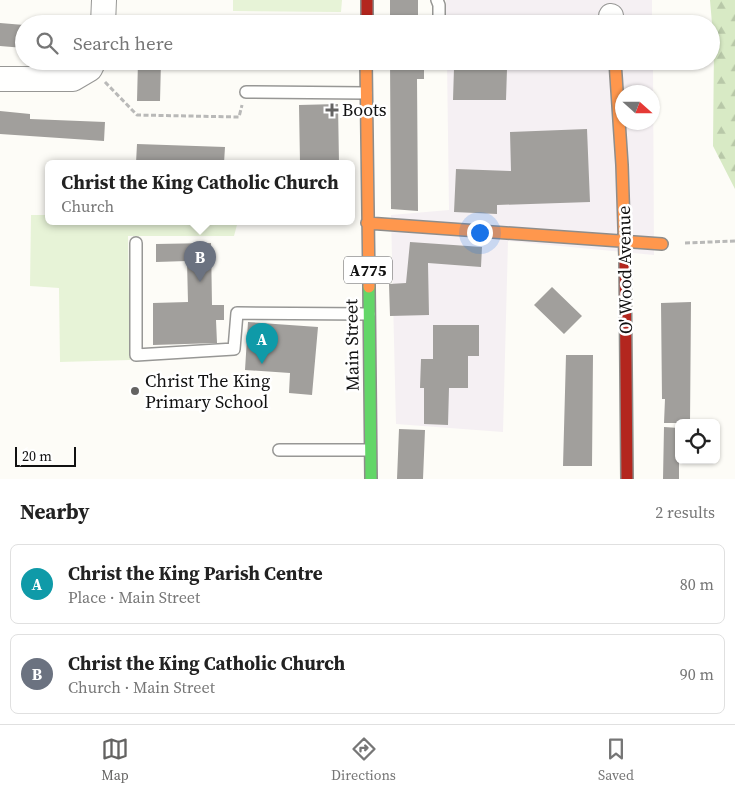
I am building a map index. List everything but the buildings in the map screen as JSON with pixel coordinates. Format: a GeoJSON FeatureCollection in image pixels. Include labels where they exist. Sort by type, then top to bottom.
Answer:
{"type":"FeatureCollection","features":[{"type":"Feature","properties":{"kind":"street"},"geometry":{"type":"LineString","coordinates":[[103,15],[104,0]]}},
{"type":"Feature","properties":{"kind":"street"},"geometry":{"type":"LineString","coordinates":[[366,15],[367,0]]}},
{"type":"Feature","properties":{"kind":"street"},"geometry":{"type":"LineString","coordinates":[[0,79],[72,79],[85,70]]}},
{"type":"Feature","properties":{"kind":"street","name":"Main Street"},"geometry":{"type":"LineString","coordinates":[[366,70],[371,479]]}},
{"type":"Feature","properties":{"kind":"street","name":"O' Wood Avenue"},"geometry":{"type":"LineString","coordinates":[[616,70],[622,127],[626,243],[626,479]]}},
{"type":"Feature","properties":{"kind":"street"},"geometry":{"type":"LineString","coordinates":[[367,223],[626,243],[662,244]]}},
{"type":"Feature","properties":{"kind":"lane"},"geometry":{"type":"LineString","coordinates":[[437,0],[438,15]]}},
{"type":"Feature","properties":{"kind":"lane"},"geometry":{"type":"LineString","coordinates":[[246,92],[366,93]]}},
{"type":"Feature","properties":{"kind":"lane"},"geometry":{"type":"LineString","coordinates":[[136,243],[136,355],[234,350],[237,313],[369,314]]}},
{"type":"Feature","properties":{"kind":"lane"},"geometry":{"type":"LineString","coordinates":[[279,450],[370,450]]}},
{"type":"Feature","properties":{"kind":"path"},"geometry":{"type":"LineString","coordinates":[[96,70],[137,115],[239,117],[246,92]]}},
{"type":"Feature","properties":{"kind":"path"},"geometry":{"type":"LineString","coordinates":[[662,244],[735,241]]}},
{"type":"Feature","properties":{"kind":"shaded area"},"geometry":{"type":"Polygon","coordinates":[[[446,0],[652,0],[652,15],[446,15],[446,0]]]}},
{"type":"Feature","properties":{"kind":"shaded area"},"geometry":{"type":"Polygon","coordinates":[[[447,70],[653,70],[653,85],[615,85],[615,130],[653,130],[654,255],[508,241],[503,432],[396,424],[391,215],[449,210],[447,70]]]}},
{"type":"Feature","properties":{"kind":"green space"},"geometry":{"type":"Polygon","coordinates":[[[233,0],[342,0],[341,12],[233,11],[233,0]]]}},
{"type":"Feature","properties":{"kind":"green space"},"geometry":{"type":"Polygon","coordinates":[[[710,0],[735,0],[735,189],[713,146],[714,70],[720,70],[720,15],[711,15],[710,0]]]}},
{"type":"Feature","properties":{"kind":"green space"},"geometry":{"type":"Polygon","coordinates":[[[31,215],[45,215],[45,225],[237,225],[234,236],[128,236],[130,360],[60,362],[59,288],[30,286],[31,215]]]}},
{"type":"Feature","properties":{"kind":"traffic: fast"},"geometry":{"type":"LineString","coordinates":[[369,287],[371,479]]}},
{"type":"Feature","properties":{"kind":"traffic: slow"},"geometry":{"type":"LineString","coordinates":[[366,70],[369,287]]}},
{"type":"Feature","properties":{"kind":"traffic: slow"},"geometry":{"type":"LineString","coordinates":[[616,70],[622,165],[625,258]]}},
{"type":"Feature","properties":{"kind":"traffic: slow"},"geometry":{"type":"LineString","coordinates":[[367,223],[662,244]]}},
{"type":"Feature","properties":{"kind":"traffic: jam"},"geometry":{"type":"LineString","coordinates":[[367,0],[367,15]]}},
{"type":"Feature","properties":{"kind":"traffic: jam"},"geometry":{"type":"LineString","coordinates":[[625,258],[627,479]]}},
{"type":"Feature","properties":{"kind":"place","name":"Boots"},"geometry":{"type":"Point","coordinates":[332,110]}},
{"type":"Feature","properties":{"kind":"place","name":"Christ the King Catholic Church"},"geometry":{"type":"Point","coordinates":[200,282]}},
{"type":"Feature","properties":{"kind":"place","name":"Christ the King Parish Centre"},"geometry":{"type":"Point","coordinates":[262,364]}},
{"type":"Feature","properties":{"kind":"place","name":"Christ The King Primary School"},"geometry":{"type":"Point","coordinates":[135,391]}}]}
